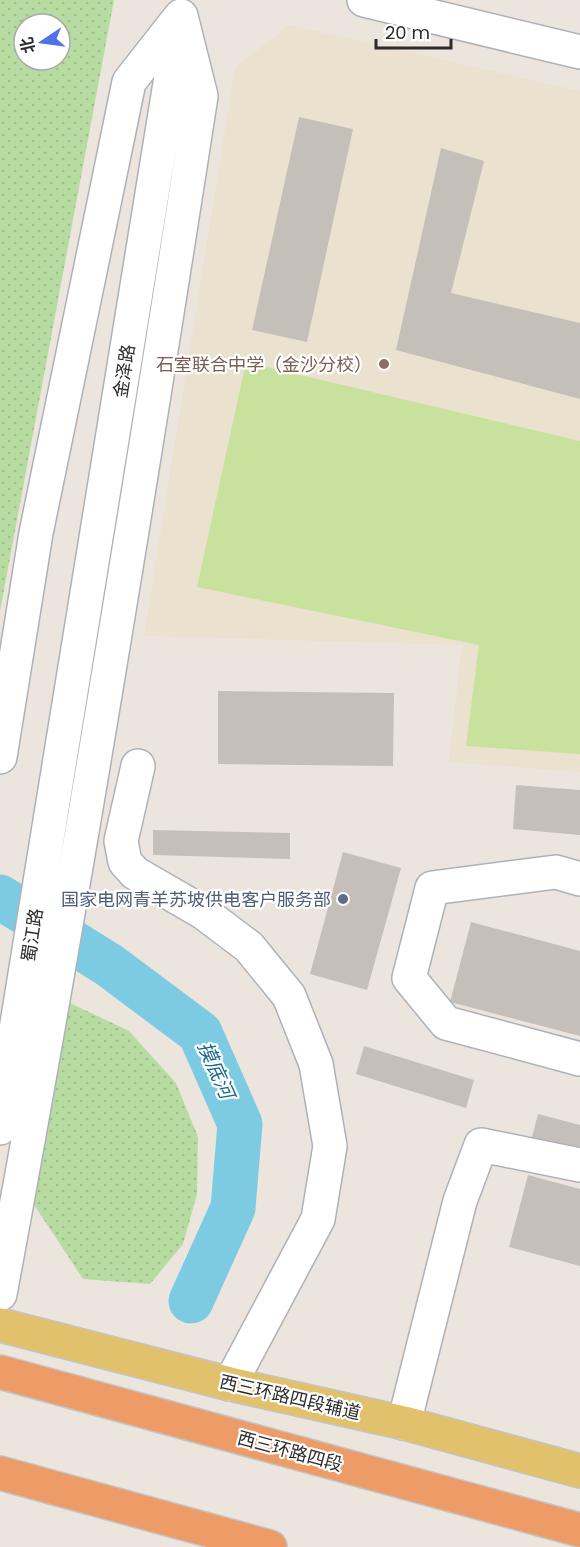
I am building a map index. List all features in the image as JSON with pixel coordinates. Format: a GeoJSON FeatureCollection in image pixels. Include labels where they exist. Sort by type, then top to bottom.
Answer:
{"type":"FeatureCollection","features":[{"type":"Feature","properties":{"kind":"highway","name":"西三环路四段"},"geometry":{"type":"LineString","coordinates":[[0,1372],[580,1530]]}},
{"type":"Feature","properties":{"kind":"highway"},"geometry":{"type":"LineString","coordinates":[[0,1473],[270,1547]]}},
{"type":"Feature","properties":{"kind":"main road","name":"西三环路四段辅道"},"geometry":{"type":"LineString","coordinates":[[0,1325],[230,1384],[404,1423],[580,1471]]}},
{"type":"Feature","properties":{"kind":"street"},"geometry":{"type":"LineString","coordinates":[[364,0],[580,52]]}},
{"type":"Feature","properties":{"kind":"street"},"geometry":{"type":"LineString","coordinates":[[0,757],[36,533],[129,82],[183,8]]}},
{"type":"Feature","properties":{"kind":"street"},"geometry":{"type":"LineString","coordinates":[[0,1294],[55,999],[120,618],[201,96],[183,8]]}},
{"type":"Feature","properties":{"kind":"street","name":"金泽路"},"geometry":{"type":"LineString","coordinates":[[64,743],[183,8]]}},
{"type":"Feature","properties":{"kind":"street","name":"蜀江路"},"geometry":{"type":"LineString","coordinates":[[0,1128],[64,743]]}},
{"type":"Feature","properties":{"kind":"street"},"geometry":{"type":"LineString","coordinates":[[138,766],[121,841],[125,862],[135,873],[204,913],[249,947],[289,996],[316,1064],[330,1146],[318,1219],[230,1384]]}},
{"type":"Feature","properties":{"kind":"street"},"geometry":{"type":"LineString","coordinates":[[580,879],[556,872],[432,888],[409,978],[446,1023],[580,1059]]}},
{"type":"Feature","properties":{"kind":"street"},"geometry":{"type":"LineString","coordinates":[[404,1423],[460,1201],[481,1145],[580,1165]]}},
{"type":"Feature","properties":{"kind":"shaded area","name":"石室联合中学（金沙分校）"},"geometry":{"type":"Polygon","coordinates":[[[289,25],[580,91],[580,772],[449,762],[462,645],[144,636],[235,68],[289,25]]]}},
{"type":"Feature","properties":{"kind":"green space"},"geometry":{"type":"Polygon","coordinates":[[[0,0],[114,0],[0,611],[0,0]]]}},
{"type":"Feature","properties":{"kind":"green space"},"geometry":{"type":"Polygon","coordinates":[[[246,362],[580,441],[580,754],[466,746],[479,645],[197,587],[246,362]]]}},
{"type":"Feature","properties":{"kind":"green space"},"geometry":{"type":"Polygon","coordinates":[[[70,1003],[129,1031],[176,1083],[198,1137],[197,1194],[183,1244],[150,1284],[83,1279],[27,1194],[70,1003]]]}},
{"type":"Feature","properties":{"kind":"building"},"geometry":{"type":"Polygon","coordinates":[[[299,117],[353,129],[307,342],[252,330],[299,117]]]}},
{"type":"Feature","properties":{"kind":"building"},"geometry":{"type":"Polygon","coordinates":[[[441,148],[484,161],[451,293],[580,323],[580,399],[396,350],[441,148]]]}},
{"type":"Feature","properties":{"kind":"building"},"geometry":{"type":"Polygon","coordinates":[[[218,691],[394,693],[393,766],[218,764],[218,691]]]}},
{"type":"Feature","properties":{"kind":"building"},"geometry":{"type":"Polygon","coordinates":[[[516,785],[580,790],[580,835],[513,829],[516,785]]]}},
{"type":"Feature","properties":{"kind":"building"},"geometry":{"type":"Polygon","coordinates":[[[153,830],[290,833],[290,859],[153,855],[153,830]]]}},
{"type":"Feature","properties":{"kind":"building"},"geometry":{"type":"Polygon","coordinates":[[[343,852],[401,868],[367,990],[310,974],[343,852]]]}},
{"type":"Feature","properties":{"kind":"building"},"geometry":{"type":"Polygon","coordinates":[[[471,922],[580,951],[580,1036],[450,1002],[471,922]]]}},
{"type":"Feature","properties":{"kind":"building"},"geometry":{"type":"Polygon","coordinates":[[[364,1046],[474,1080],[466,1108],[356,1074],[364,1046]]]}},
{"type":"Feature","properties":{"kind":"building"},"geometry":{"type":"Polygon","coordinates":[[[538,1114],[580,1125],[580,1154],[531,1141],[538,1114]]]}},
{"type":"Feature","properties":{"kind":"building"},"geometry":{"type":"Polygon","coordinates":[[[528,1175],[580,1189],[580,1266],[509,1247],[528,1175]]]}},
{"type":"Feature","properties":{"kind":"waterway","name":"摸底河"},"geometry":{"type":"LineString","coordinates":[[0,897],[109,965],[200,1033],[240,1124],[233,1208],[191,1301]]}},
{"type":"Feature","properties":{"kind":"place","name":"石室联合中学（金沙分校）"},"geometry":{"type":"Point","coordinates":[384,364]}},
{"type":"Feature","properties":{"kind":"place","name":"国家电网青羊苏坡供电客户服务部"},"geometry":{"type":"Point","coordinates":[343,899]}}]}
